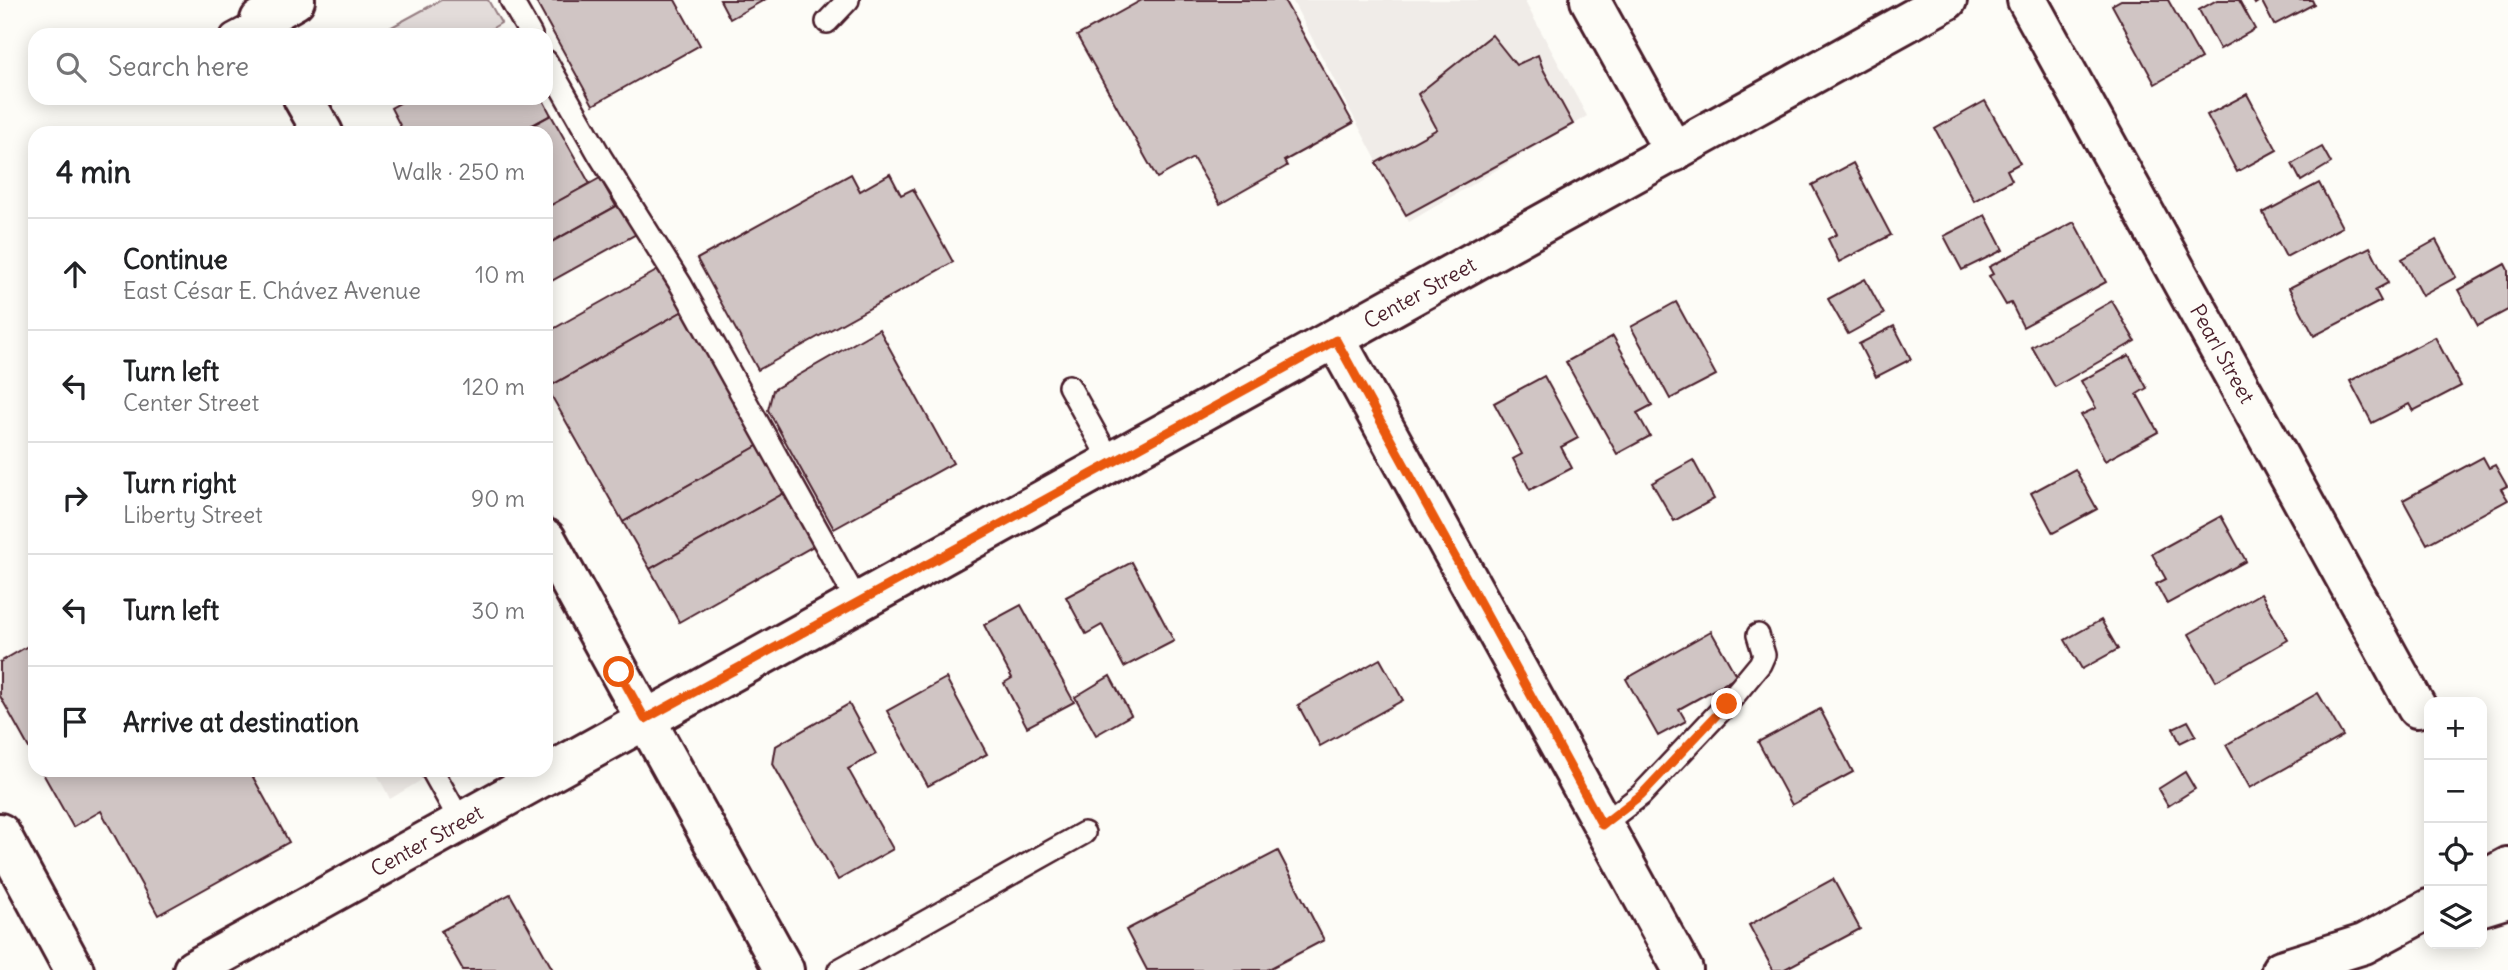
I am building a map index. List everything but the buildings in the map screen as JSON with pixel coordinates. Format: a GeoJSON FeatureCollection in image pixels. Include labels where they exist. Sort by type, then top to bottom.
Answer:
{"type":"FeatureCollection","features":[{"type":"Feature","properties":{"kind":"street"},"geometry":{"type":"LineString","coordinates":[[252,22],[295,0]]}},
{"type":"Feature","properties":{"kind":"street"},"geometry":{"type":"LineString","coordinates":[[1590,0],[1674,152]]}},
{"type":"Feature","properties":{"kind":"street","name":"Center Street"},"geometry":{"type":"LineString","coordinates":[[553,770],[1947,0]]}},
{"type":"Feature","properties":{"kind":"street","name":"Pearl Street"},"geometry":{"type":"LineString","coordinates":[[2027,0],[2417,708]]}},
{"type":"Feature","properties":{"kind":"street"},"geometry":{"type":"LineString","coordinates":[[307,105],[319,126]]}},
{"type":"Feature","properties":{"kind":"street"},"geometry":{"type":"LineString","coordinates":[[1336,340],[1683,970]]}},
{"type":"Feature","properties":{"kind":"street"},"geometry":{"type":"LineString","coordinates":[[553,561],[645,719],[783,970]]}},
{"type":"Feature","properties":{"kind":"street","name":"Center Street"},"geometry":{"type":"LineString","coordinates":[[193,970],[541,777]]}},
{"type":"Feature","properties":{"kind":"street"},"geometry":{"type":"LineString","coordinates":[[0,833],[74,970]]}},
{"type":"Feature","properties":{"kind":"street"},"geometry":{"type":"LineString","coordinates":[[2487,878],[2508,867]]}},
{"type":"Feature","properties":{"kind":"street"},"geometry":{"type":"LineString","coordinates":[[2487,904],[2508,898]]}},
{"type":"Feature","properties":{"kind":"street"},"geometry":{"type":"LineString","coordinates":[[2364,944],[2424,912]]}},
{"type":"Feature","properties":{"kind":"street"},"geometry":{"type":"LineString","coordinates":[[2281,970],[2424,925]]}},
{"type":"Feature","properties":{"kind":"lane"},"geometry":{"type":"LineString","coordinates":[[511,0],[527,28]]}},
{"type":"Feature","properties":{"kind":"lane"},"geometry":{"type":"LineString","coordinates":[[827,22],[848,0]]}},
{"type":"Feature","properties":{"kind":"lane"},"geometry":{"type":"LineString","coordinates":[[553,73],[600,156],[681,285],[858,601]]}},
{"type":"Feature","properties":{"kind":"lane"},"geometry":{"type":"LineString","coordinates":[[1069,386],[1111,462]]}},
{"type":"Feature","properties":{"kind":"lane"},"geometry":{"type":"LineString","coordinates":[[1602,825],[1641,795],[1727,704],[1760,664],[1764,655],[1758,635]]}},
{"type":"Feature","properties":{"kind":"lane"},"geometry":{"type":"LineString","coordinates":[[436,777],[461,822]]}},
{"type":"Feature","properties":{"kind":"lane"},"geometry":{"type":"LineString","coordinates":[[839,970],[1083,833]]}},
{"type":"Feature","properties":{"kind":"shaded area"},"geometry":{"type":"Polygon","coordinates":[[[441,0],[488,0],[501,23],[493,28],[390,28],[441,0]]]}},
{"type":"Feature","properties":{"kind":"shaded area"},"geometry":{"type":"Polygon","coordinates":[[[1292,0],[1524,0],[1587,116],[1409,222],[1292,0]]]}},
{"type":"Feature","properties":{"kind":"shaded area"},"geometry":{"type":"Polygon","coordinates":[[[379,777],[426,777],[390,799],[379,777]]]}},
{"type":"Feature","properties":{"kind":"route"},"geometry":{"type":"LineString","coordinates":[[619,672],[645,719],[1336,340],[1602,825],[1641,795],[1727,704]]}}]}
